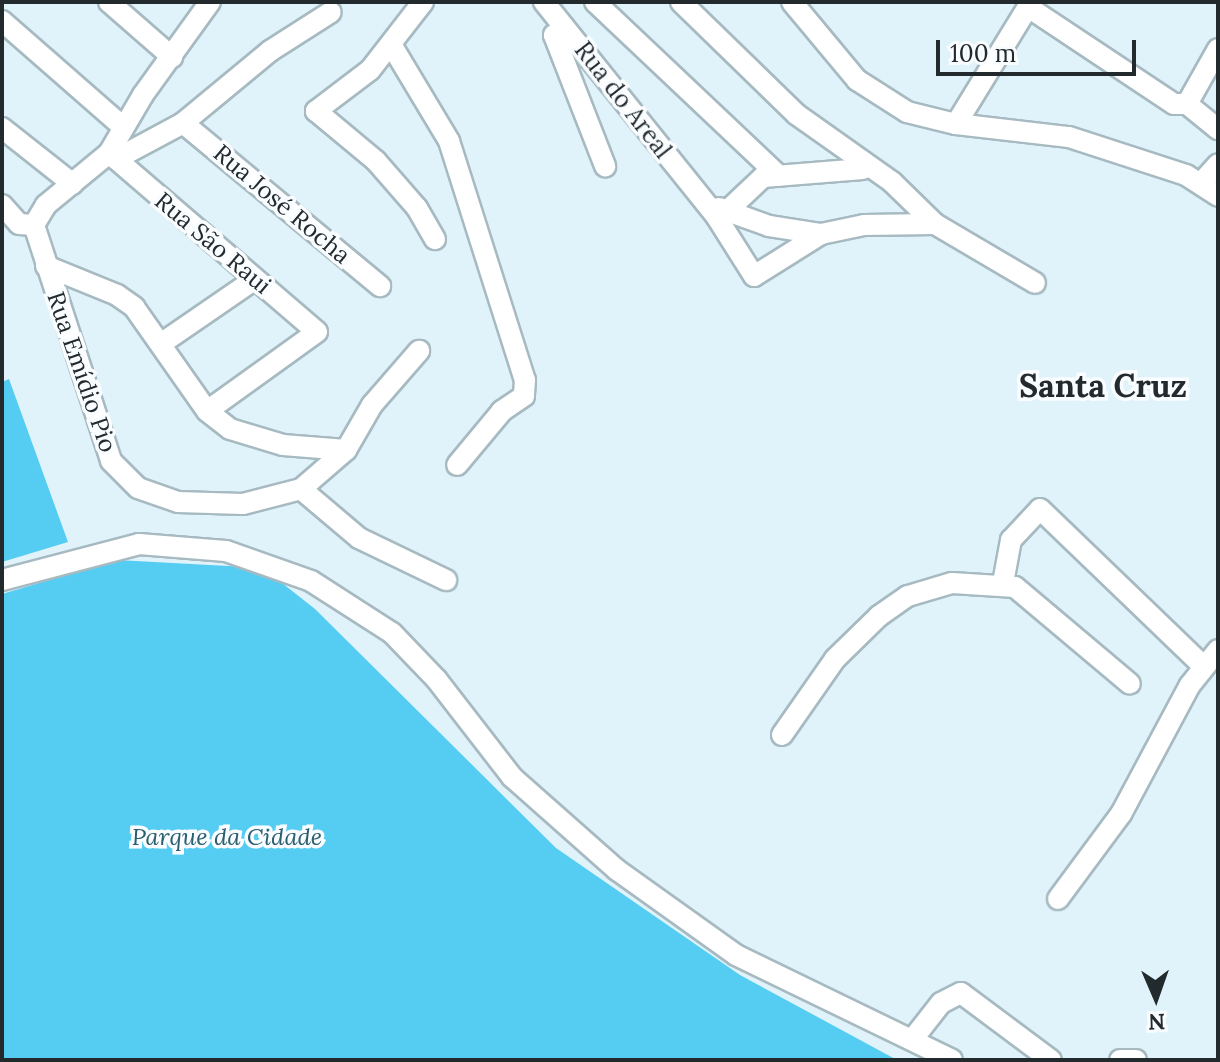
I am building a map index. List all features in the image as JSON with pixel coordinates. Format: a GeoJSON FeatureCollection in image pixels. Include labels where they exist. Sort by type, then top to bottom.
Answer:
{"type":"FeatureCollection","features":[{"type":"Feature","properties":{"kind":"street"},"geometry":{"type":"LineString","coordinates":[[109,2],[172,57]]}},
{"type":"Feature","properties":{"kind":"street"},"geometry":{"type":"LineString","coordinates":[[113,156],[123,127],[210,2]]}},
{"type":"Feature","properties":{"kind":"street"},"geometry":{"type":"LineString","coordinates":[[423,2],[392,46],[370,70],[316,111],[376,161],[417,208],[435,239]]}},
{"type":"Feature","properties":{"kind":"street","name":"Rua do Areal"},"geometry":{"type":"LineString","coordinates":[[544,2],[733,238],[754,276],[821,234]]}},
{"type":"Feature","properties":{"kind":"street"},"geometry":{"type":"LineString","coordinates":[[595,2],[779,176]]}},
{"type":"Feature","properties":{"kind":"street"},"geometry":{"type":"LineString","coordinates":[[681,2],[796,114],[935,224],[1035,283]]}},
{"type":"Feature","properties":{"kind":"street"},"geometry":{"type":"LineString","coordinates":[[792,2],[857,80],[907,112],[956,124],[1044,131],[1202,182],[1218,196]]}},
{"type":"Feature","properties":{"kind":"street"},"geometry":{"type":"LineString","coordinates":[[956,124],[1028,7],[1174,104],[1187,104],[1218,129]]}},
{"type":"Feature","properties":{"kind":"street"},"geometry":{"type":"LineString","coordinates":[[2,205],[19,224],[34,225],[46,205],[73,184],[113,156],[183,123],[270,51],[331,12]]}},
{"type":"Feature","properties":{"kind":"street"},"geometry":{"type":"LineString","coordinates":[[2,21],[123,127]]}},
{"type":"Feature","properties":{"kind":"street"},"geometry":{"type":"LineString","coordinates":[[564,27],[554,35],[605,166]]}},
{"type":"Feature","properties":{"kind":"street"},"geometry":{"type":"LineString","coordinates":[[392,46],[449,141],[525,380],[524,396],[502,411],[457,465]]}},
{"type":"Feature","properties":{"kind":"street"},"geometry":{"type":"LineString","coordinates":[[1187,104],[1218,50]]}},
{"type":"Feature","properties":{"kind":"street","name":"Rua José Rocha"},"geometry":{"type":"LineString","coordinates":[[183,123],[380,286]]}},
{"type":"Feature","properties":{"kind":"street"},"geometry":{"type":"LineString","coordinates":[[2,128],[73,184]]}},
{"type":"Feature","properties":{"kind":"street","name":"Rua São Raui"},"geometry":{"type":"LineString","coordinates":[[113,156],[317,332],[207,411]]}},
{"type":"Feature","properties":{"kind":"street"},"geometry":{"type":"LineString","coordinates":[[1202,182],[1218,164]]}},
{"type":"Feature","properties":{"kind":"street"},"geometry":{"type":"LineString","coordinates":[[727,211],[763,177],[867,169]]}},
{"type":"Feature","properties":{"kind":"street"},"geometry":{"type":"LineString","coordinates":[[701,199],[769,226],[821,234],[876,224],[935,224]]}},
{"type":"Feature","properties":{"kind":"street","name":"Rua Emídio Pio"},"geometry":{"type":"LineString","coordinates":[[34,225],[102,441],[123,478],[159,497],[211,506],[243,504],[301,489]]}},
{"type":"Feature","properties":{"kind":"street"},"geometry":{"type":"LineString","coordinates":[[46,266],[117,295],[162,343],[207,411],[247,436],[346,450]]}},
{"type":"Feature","properties":{"kind":"street"},"geometry":{"type":"LineString","coordinates":[[162,343],[255,279]]}},
{"type":"Feature","properties":{"kind":"street"},"geometry":{"type":"LineString","coordinates":[[419,351],[382,391],[346,450],[301,489],[359,538],[446,580]]}},
{"type":"Feature","properties":{"kind":"street"},"geometry":{"type":"LineString","coordinates":[[1003,583],[1011,540],[1040,509],[1202,665]]}},
{"type":"Feature","properties":{"kind":"street"},"geometry":{"type":"LineString","coordinates":[[2,580],[139,544],[226,551],[311,581],[392,633],[437,680],[512,777],[617,870],[746,961],[952,1060]]}},
{"type":"Feature","properties":{"kind":"street"},"geometry":{"type":"LineString","coordinates":[[782,735],[835,659],[891,605],[933,587],[1003,583],[1043,606],[1130,684]]}},
{"type":"Feature","properties":{"kind":"street"},"geometry":{"type":"LineString","coordinates":[[1058,899],[1138,786],[1202,665],[1218,650]]}},
{"type":"Feature","properties":{"kind":"street"},"geometry":{"type":"LineString","coordinates":[[912,1040],[941,1003],[961,993],[1051,1060]]}},
{"type":"Feature","properties":{"kind":"street"},"geometry":{"type":"LineString","coordinates":[[1120,1060],[1136,1060]]}},
{"type":"Feature","properties":{"kind":"green space"},"geometry":{"type":"Polygon","coordinates":[[[9,379],[68,542],[2,562],[2,382],[9,379]]]}},
{"type":"Feature","properties":{"kind":"green space","name":"Parque da Cidade"},"geometry":{"type":"Polygon","coordinates":[[[117,560],[263,568],[315,609],[556,848],[740,975],[897,1060],[2,1060],[2,594],[117,560]]]}},
{"type":"Feature","properties":{"kind":"district","name":"Santa Cruz"},"geometry":{"type":"Point","coordinates":[1103,386]}}]}
